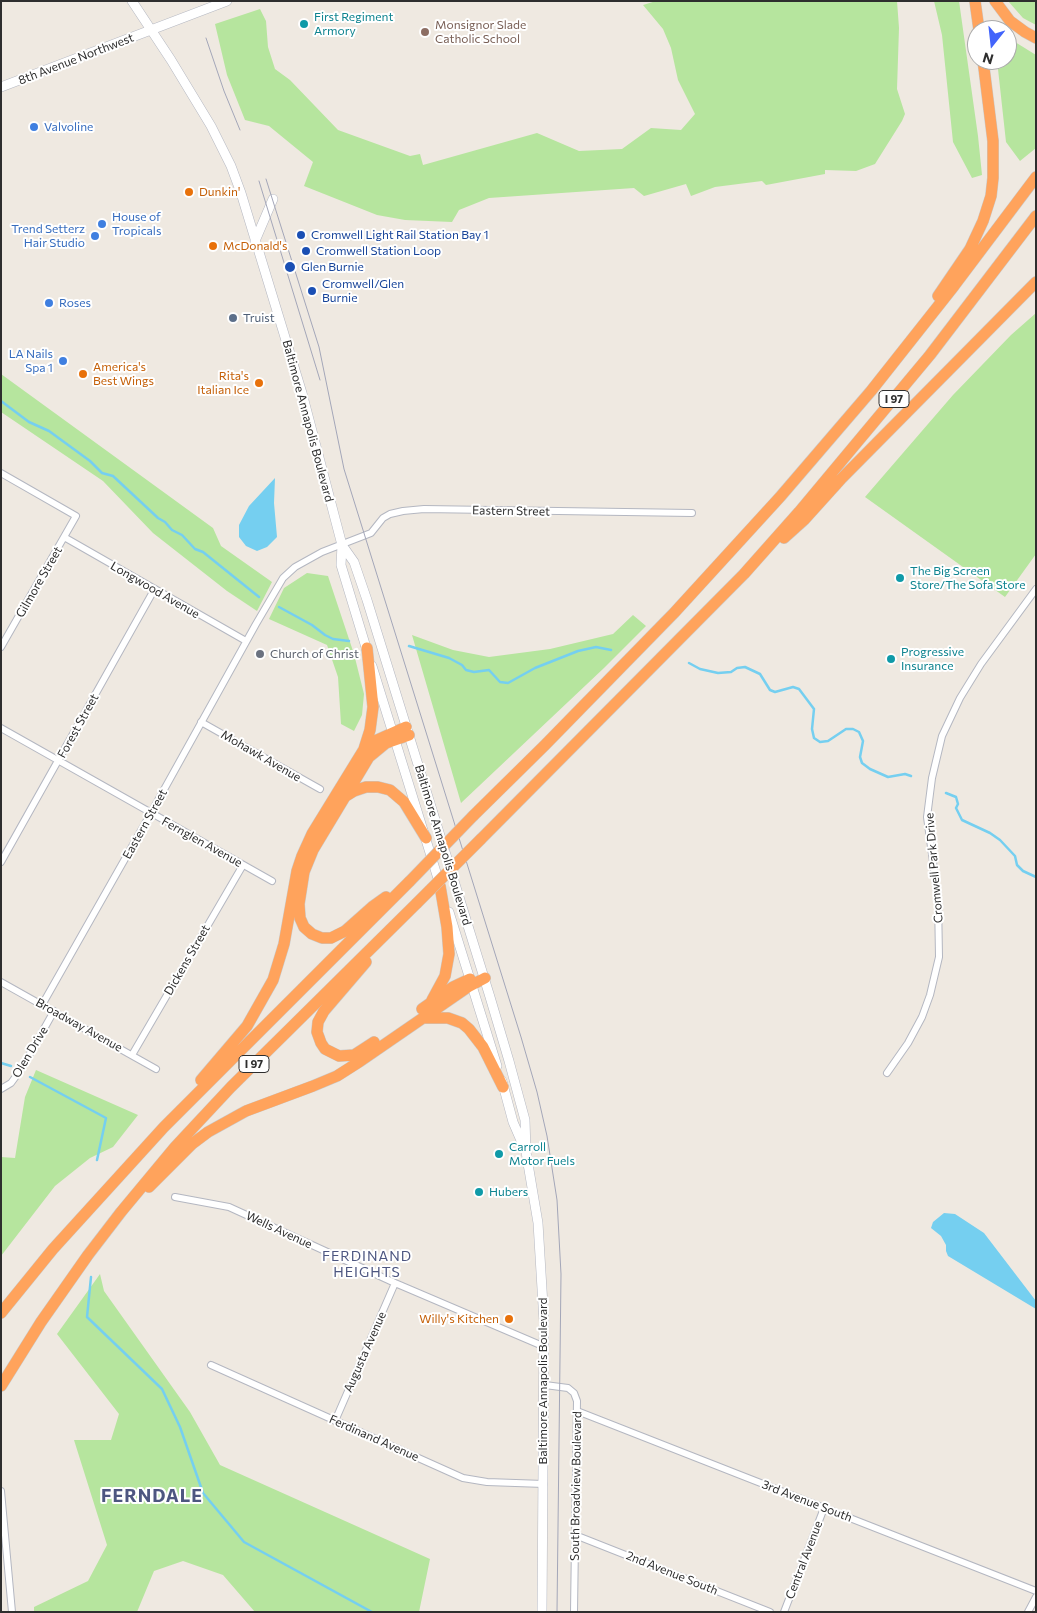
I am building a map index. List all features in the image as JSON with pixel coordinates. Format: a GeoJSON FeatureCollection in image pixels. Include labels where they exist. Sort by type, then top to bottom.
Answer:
{"type":"FeatureCollection","features":[{"type":"Feature","properties":{"kind":"highway"},"geometry":{"type":"LineString","coordinates":[[975,1],[978,20]]}},
{"type":"Feature","properties":{"kind":"highway"},"geometry":{"type":"LineString","coordinates":[[996,1],[1010,21],[1024,32],[1036,38]]}},
{"type":"Feature","properties":{"kind":"highway"},"geometry":{"type":"LineString","coordinates":[[871,391],[970,249],[985,216],[991,196],[994,161],[983,70]]}},
{"type":"Feature","properties":{"kind":"highway","name":"I 97"},"geometry":{"type":"LineString","coordinates":[[1,1313],[47,1256],[164,1127],[545,745],[708,577],[871,391],[954,286],[1036,177]]}},
{"type":"Feature","properties":{"kind":"highway","name":"I 97"},"geometry":{"type":"LineString","coordinates":[[1,1386],[57,1299],[122,1212],[175,1147],[744,574],[925,362],[1036,216]]}},
{"type":"Feature","properties":{"kind":"highway"},"geometry":{"type":"LineString","coordinates":[[744,574],[804,520],[841,479],[1036,282]]}},
{"type":"Feature","properties":{"kind":"highway"},"geometry":{"type":"LineString","coordinates":[[164,1127],[212,1066],[236,1040],[261,1002],[272,980],[282,953],[292,890],[302,856],[312,834],[363,751],[370,730],[372,708],[366,648]]}},
{"type":"Feature","properties":{"kind":"highway"},"geometry":{"type":"LineString","coordinates":[[363,751],[377,740],[408,731]]}},
{"type":"Feature","properties":{"kind":"highway"},"geometry":{"type":"LineString","coordinates":[[394,736],[369,757],[313,850],[304,872],[298,909],[300,918],[304,927],[312,934],[322,938],[331,938],[340,934],[372,907],[410,880]]}},
{"type":"Feature","properties":{"kind":"highway"},"geometry":{"type":"LineString","coordinates":[[344,797],[366,787],[390,790],[404,802],[426,838]]}},
{"type":"Feature","properties":{"kind":"highway"},"geometry":{"type":"LineString","coordinates":[[430,1004],[442,983],[448,962],[448,937],[440,886]]}},
{"type":"Feature","properties":{"kind":"highway"},"geometry":{"type":"LineString","coordinates":[[395,924],[356,976],[321,1014],[317,1028],[320,1043],[332,1053],[343,1057],[350,1056],[367,1048],[453,988],[484,976]]}},
{"type":"Feature","properties":{"kind":"highway"},"geometry":{"type":"LineString","coordinates":[[122,1212],[160,1178],[192,1144],[208,1132],[246,1111],[337,1076],[423,1018],[471,982]]}},
{"type":"Feature","properties":{"kind":"highway"},"geometry":{"type":"LineString","coordinates":[[423,1018],[448,1018],[462,1023],[469,1029],[483,1047],[503,1087]]}},
{"type":"Feature","properties":{"kind":"main road","name":"Baltimore Annapolis Boulevard"},"geometry":{"type":"LineString","coordinates":[[132,1],[171,60],[210,126],[231,166],[242,193],[302,393],[342,545],[342,565],[366,648],[514,1122],[526,1152]]}},
{"type":"Feature","properties":{"kind":"main road","name":"8th Avenue Northwest"},"geometry":{"type":"LineString","coordinates":[[1,87],[227,1]]}},
{"type":"Feature","properties":{"kind":"main road"},"geometry":{"type":"LineString","coordinates":[[255,240],[273,199]]}},
{"type":"Feature","properties":{"kind":"main road","name":"Baltimore Annapolis Boulevard"},"geometry":{"type":"LineString","coordinates":[[342,545],[354,562],[408,731],[484,976],[525,1120],[526,1152],[538,1223],[545,1347],[542,1612]]}},
{"type":"Feature","properties":{"kind":"street","name":"Gilmore Street"},"geometry":{"type":"LineString","coordinates":[[1,473],[76,516],[1,647]]}},
{"type":"Feature","properties":{"kind":"street","name":"Eastern Street"},"geometry":{"type":"LineString","coordinates":[[42,1005],[246,642],[287,574],[299,564],[371,533],[383,518],[390,514],[413,510],[692,513]]}},
{"type":"Feature","properties":{"kind":"street","name":"Longwood Avenue"},"geometry":{"type":"LineString","coordinates":[[64,538],[246,642]]}},
{"type":"Feature","properties":{"kind":"street","name":"Cromwell Park Drive"},"geometry":{"type":"LineString","coordinates":[[887,1073],[922,1017],[930,995],[939,957],[938,899],[926,817],[932,778],[942,736],[960,698],[981,664],[1036,589]]}},
{"type":"Feature","properties":{"kind":"street","name":"Forest Street"},"geometry":{"type":"LineString","coordinates":[[1,862],[154,590]]}},
{"type":"Feature","properties":{"kind":"street","name":"Mohawk Avenue"},"geometry":{"type":"LineString","coordinates":[[201,722],[320,790]]}},
{"type":"Feature","properties":{"kind":"street","name":"Fernglen Avenue"},"geometry":{"type":"LineString","coordinates":[[1,728],[58,762],[272,881]]}},
{"type":"Feature","properties":{"kind":"street","name":"Dickens Street"},"geometry":{"type":"LineString","coordinates":[[132,1056],[243,865]]}},
{"type":"Feature","properties":{"kind":"street","name":"Broadway Avenue"},"geometry":{"type":"LineString","coordinates":[[1,982],[156,1069]]}},
{"type":"Feature","properties":{"kind":"street","name":"Olen Drive"},"geometry":{"type":"LineString","coordinates":[[1,1090],[11,1083],[22,1068],[54,1011]]}},
{"type":"Feature","properties":{"kind":"street","name":"Wells Avenue"},"geometry":{"type":"LineString","coordinates":[[175,1198],[229,1208],[395,1283],[545,1347]]}},
{"type":"Feature","properties":{"kind":"street","name":"Augusta Avenue"},"geometry":{"type":"LineString","coordinates":[[335,1420],[395,1283]]}},
{"type":"Feature","properties":{"kind":"street","name":"Ferdinand Avenue"},"geometry":{"type":"LineString","coordinates":[[211,1365],[463,1478],[486,1482],[544,1484]]}},
{"type":"Feature","properties":{"kind":"street","name":"South Broadview Boulevard"},"geometry":{"type":"LineString","coordinates":[[545,1385],[570,1389],[576,1396],[574,1612]]}},
{"type":"Feature","properties":{"kind":"street","name":"3rd Avenue South"},"geometry":{"type":"LineString","coordinates":[[577,1411],[1036,1591]]}},
{"type":"Feature","properties":{"kind":"street"},"geometry":{"type":"LineString","coordinates":[[1,1491],[12,1612]]}},
{"type":"Feature","properties":{"kind":"street","name":"Central Avenue"},"geometry":{"type":"LineString","coordinates":[[784,1612],[824,1508]]}},
{"type":"Feature","properties":{"kind":"street","name":"2nd Avenue South"},"geometry":{"type":"LineString","coordinates":[[575,1535],[770,1612]]}},
{"type":"Feature","properties":{"kind":"street"},"geometry":{"type":"LineString","coordinates":[[1028,1612],[1036,1597]]}},
{"type":"Feature","properties":{"kind":"green space"},"geometry":{"type":"Polygon","coordinates":[[[656,1],[897,1],[899,28],[897,89],[905,114],[902,121],[875,164],[856,171],[825,170],[825,174],[766,185],[762,181],[715,187],[691,196],[686,184],[644,196],[634,188],[489,198],[459,210],[452,222],[405,220],[377,215],[304,186],[313,162],[269,126],[245,120],[227,75],[215,24],[260,9],[266,21],[268,47],[275,69],[290,80],[338,130],[410,156],[420,154],[423,165],[537,133],[579,151],[622,149],[651,128],[681,130],[695,114],[678,80],[671,48],[663,29],[643,5],[656,1]]]}},
{"type":"Feature","properties":{"kind":"green space"},"geometry":{"type":"Polygon","coordinates":[[[934,1],[959,1],[982,175],[972,178],[953,142],[942,35],[934,1]]]}},
{"type":"Feature","properties":{"kind":"green space"},"geometry":{"type":"Polygon","coordinates":[[[1008,1],[1036,1],[1036,25],[1023,18],[1008,1]]]}},
{"type":"Feature","properties":{"kind":"green space"},"geometry":{"type":"Polygon","coordinates":[[[1017,43],[1036,55],[1036,148],[1020,161],[1006,142],[998,70],[1017,70],[1017,43]]]}},
{"type":"Feature","properties":{"kind":"green space"},"geometry":{"type":"Polygon","coordinates":[[[1036,313],[1036,554],[1005,597],[865,497],[953,395],[1011,335],[1036,313]]]}},
{"type":"Feature","properties":{"kind":"green space"},"geometry":{"type":"Polygon","coordinates":[[[1,374],[213,528],[221,546],[272,582],[257,611],[227,591],[153,533],[103,481],[1,412],[1,374]]]}},
{"type":"Feature","properties":{"kind":"green space"},"geometry":{"type":"Polygon","coordinates":[[[307,573],[328,576],[354,654],[364,694],[362,715],[354,731],[341,724],[338,677],[327,645],[269,619],[284,588],[307,573]]]}},
{"type":"Feature","properties":{"kind":"green space"},"geometry":{"type":"Polygon","coordinates":[[[633,615],[646,626],[461,803],[412,635],[453,650],[489,657],[550,649],[613,634],[633,615]]]}},
{"type":"Feature","properties":{"kind":"green space"},"geometry":{"type":"Polygon","coordinates":[[[36,1070],[138,1115],[113,1147],[90,1158],[55,1186],[1,1256],[1,1157],[15,1158],[25,1097],[36,1070]]]}},
{"type":"Feature","properties":{"kind":"green space"},"geometry":{"type":"Polygon","coordinates":[[[100,1274],[104,1291],[190,1412],[220,1465],[430,1559],[419,1612],[255,1612],[223,1575],[183,1561],[154,1571],[137,1612],[34,1612],[34,1607],[88,1581],[107,1545],[74,1440],[111,1440],[119,1414],[57,1334],[100,1274]]]}},
{"type":"Feature","properties":{"kind":"water"},"geometry":{"type":"Polygon","coordinates":[[[275,478],[274,503],[277,537],[267,547],[257,551],[246,546],[239,537],[239,525],[249,506],[275,478]]]}},
{"type":"Feature","properties":{"kind":"water"},"geometry":{"type":"Polygon","coordinates":[[[944,1213],[955,1214],[984,1233],[1036,1301],[1036,1309],[948,1256],[946,1245],[941,1236],[931,1228],[933,1222],[944,1213]]]}},
{"type":"Feature","properties":{"kind":"waterway"},"geometry":{"type":"LineString","coordinates":[[1,401],[29,422],[49,431],[90,461],[102,473],[113,476],[172,530],[182,535],[195,549],[203,552],[259,597]]}},
{"type":"Feature","properties":{"kind":"waterway"},"geometry":{"type":"LineString","coordinates":[[279,607],[333,639],[349,641]]}},
{"type":"Feature","properties":{"kind":"waterway"},"geometry":{"type":"LineString","coordinates":[[409,646],[449,658],[462,665],[466,670],[474,672],[489,670],[500,682],[508,683],[535,668],[578,651],[596,647],[611,650]]}},
{"type":"Feature","properties":{"kind":"waterway"},"geometry":{"type":"LineString","coordinates":[[689,663],[700,669],[718,673],[731,672],[737,668],[745,667],[760,674],[770,690],[775,692],[793,687],[799,689],[814,709],[812,729],[814,738],[820,742],[828,741],[846,729],[853,729],[859,732],[863,741],[860,757],[862,763],[888,777],[905,774],[911,776]]}},
{"type":"Feature","properties":{"kind":"waterway"},"geometry":{"type":"LineString","coordinates":[[946,793],[956,797],[958,804],[956,808],[962,820],[990,833],[1000,840],[1015,856],[1017,865],[1023,871],[1036,877]]}},
{"type":"Feature","properties":{"kind":"waterway"},"geometry":{"type":"LineString","coordinates":[[1,1063],[11,1066]]}},
{"type":"Feature","properties":{"kind":"waterway"},"geometry":{"type":"LineString","coordinates":[[30,1077],[106,1118],[97,1160]]}},
{"type":"Feature","properties":{"kind":"waterway"},"geometry":{"type":"LineString","coordinates":[[91,1277],[87,1317],[162,1389],[180,1427],[203,1493],[244,1542],[372,1612]]}},
{"type":"Feature","properties":{"kind":"tram line"},"geometry":{"type":"LineString","coordinates":[[206,38],[240,130]]}},
{"type":"Feature","properties":{"kind":"tram line"},"geometry":{"type":"LineString","coordinates":[[266,179],[319,347],[344,469],[521,1037],[537,1092],[547,1136],[557,1200],[561,1274],[557,1612]]}},
{"type":"Feature","properties":{"kind":"tram line"},"geometry":{"type":"LineString","coordinates":[[259,181],[320,380]]}},
{"type":"Feature","properties":{"kind":"place","name":"First Regiment Armory"},"geometry":{"type":"Point","coordinates":[304,24]}},
{"type":"Feature","properties":{"kind":"place","name":"Monsignor Slade Catholic School"},"geometry":{"type":"Point","coordinates":[425,32]}},
{"type":"Feature","properties":{"kind":"place","name":"Valvoline"},"geometry":{"type":"Point","coordinates":[34,127]}},
{"type":"Feature","properties":{"kind":"place","name":"Dunkin'"},"geometry":{"type":"Point","coordinates":[189,192]}},
{"type":"Feature","properties":{"kind":"place","name":"House of Tropicals"},"geometry":{"type":"Point","coordinates":[102,224]}},
{"type":"Feature","properties":{"kind":"place","name":"Cromwell Light Rail Station Bay 1"},"geometry":{"type":"Point","coordinates":[301,235]}},
{"type":"Feature","properties":{"kind":"place","name":"Trend Setterz Hair Studio"},"geometry":{"type":"Point","coordinates":[95,236]}},
{"type":"Feature","properties":{"kind":"place","name":"McDonald's"},"geometry":{"type":"Point","coordinates":[213,246]}},
{"type":"Feature","properties":{"kind":"place","name":"Cromwell Station Loop"},"geometry":{"type":"Point","coordinates":[306,251]}},
{"type":"Feature","properties":{"kind":"place","name":"Glen Burnie"},"geometry":{"type":"Point","coordinates":[290,267]}},
{"type":"Feature","properties":{"kind":"place","name":"Cromwell/Glen Burnie"},"geometry":{"type":"Point","coordinates":[312,291]}},
{"type":"Feature","properties":{"kind":"place","name":"Roses"},"geometry":{"type":"Point","coordinates":[49,303]}},
{"type":"Feature","properties":{"kind":"place","name":"Truist"},"geometry":{"type":"Point","coordinates":[233,318]}},
{"type":"Feature","properties":{"kind":"place","name":"LA Nails Spa 1"},"geometry":{"type":"Point","coordinates":[63,361]}},
{"type":"Feature","properties":{"kind":"place","name":"America's Best Wings"},"geometry":{"type":"Point","coordinates":[83,374]}},
{"type":"Feature","properties":{"kind":"place","name":"Rita's Italian Ice"},"geometry":{"type":"Point","coordinates":[259,383]}},
{"type":"Feature","properties":{"kind":"place","name":"The Big Screen Store/The Sofa Store"},"geometry":{"type":"Point","coordinates":[900,578]}},
{"type":"Feature","properties":{"kind":"place","name":"Church of Christ"},"geometry":{"type":"Point","coordinates":[260,654]}},
{"type":"Feature","properties":{"kind":"place","name":"Progressive Insurance"},"geometry":{"type":"Point","coordinates":[891,659]}},
{"type":"Feature","properties":{"kind":"place","name":"Carroll Motor Fuels"},"geometry":{"type":"Point","coordinates":[499,1154]}},
{"type":"Feature","properties":{"kind":"place","name":"Hubers"},"geometry":{"type":"Point","coordinates":[479,1192]}},
{"type":"Feature","properties":{"kind":"place","name":"Willy's Kitchen"},"geometry":{"type":"Point","coordinates":[509,1319]}},
{"type":"Feature","properties":{"kind":"district","name":"FERDINAND HEIGHTS"},"geometry":{"type":"Point","coordinates":[367,1264]}},
{"type":"Feature","properties":{"kind":"district","name":"FERNDALE"},"geometry":{"type":"Point","coordinates":[152,1496]}}]}
